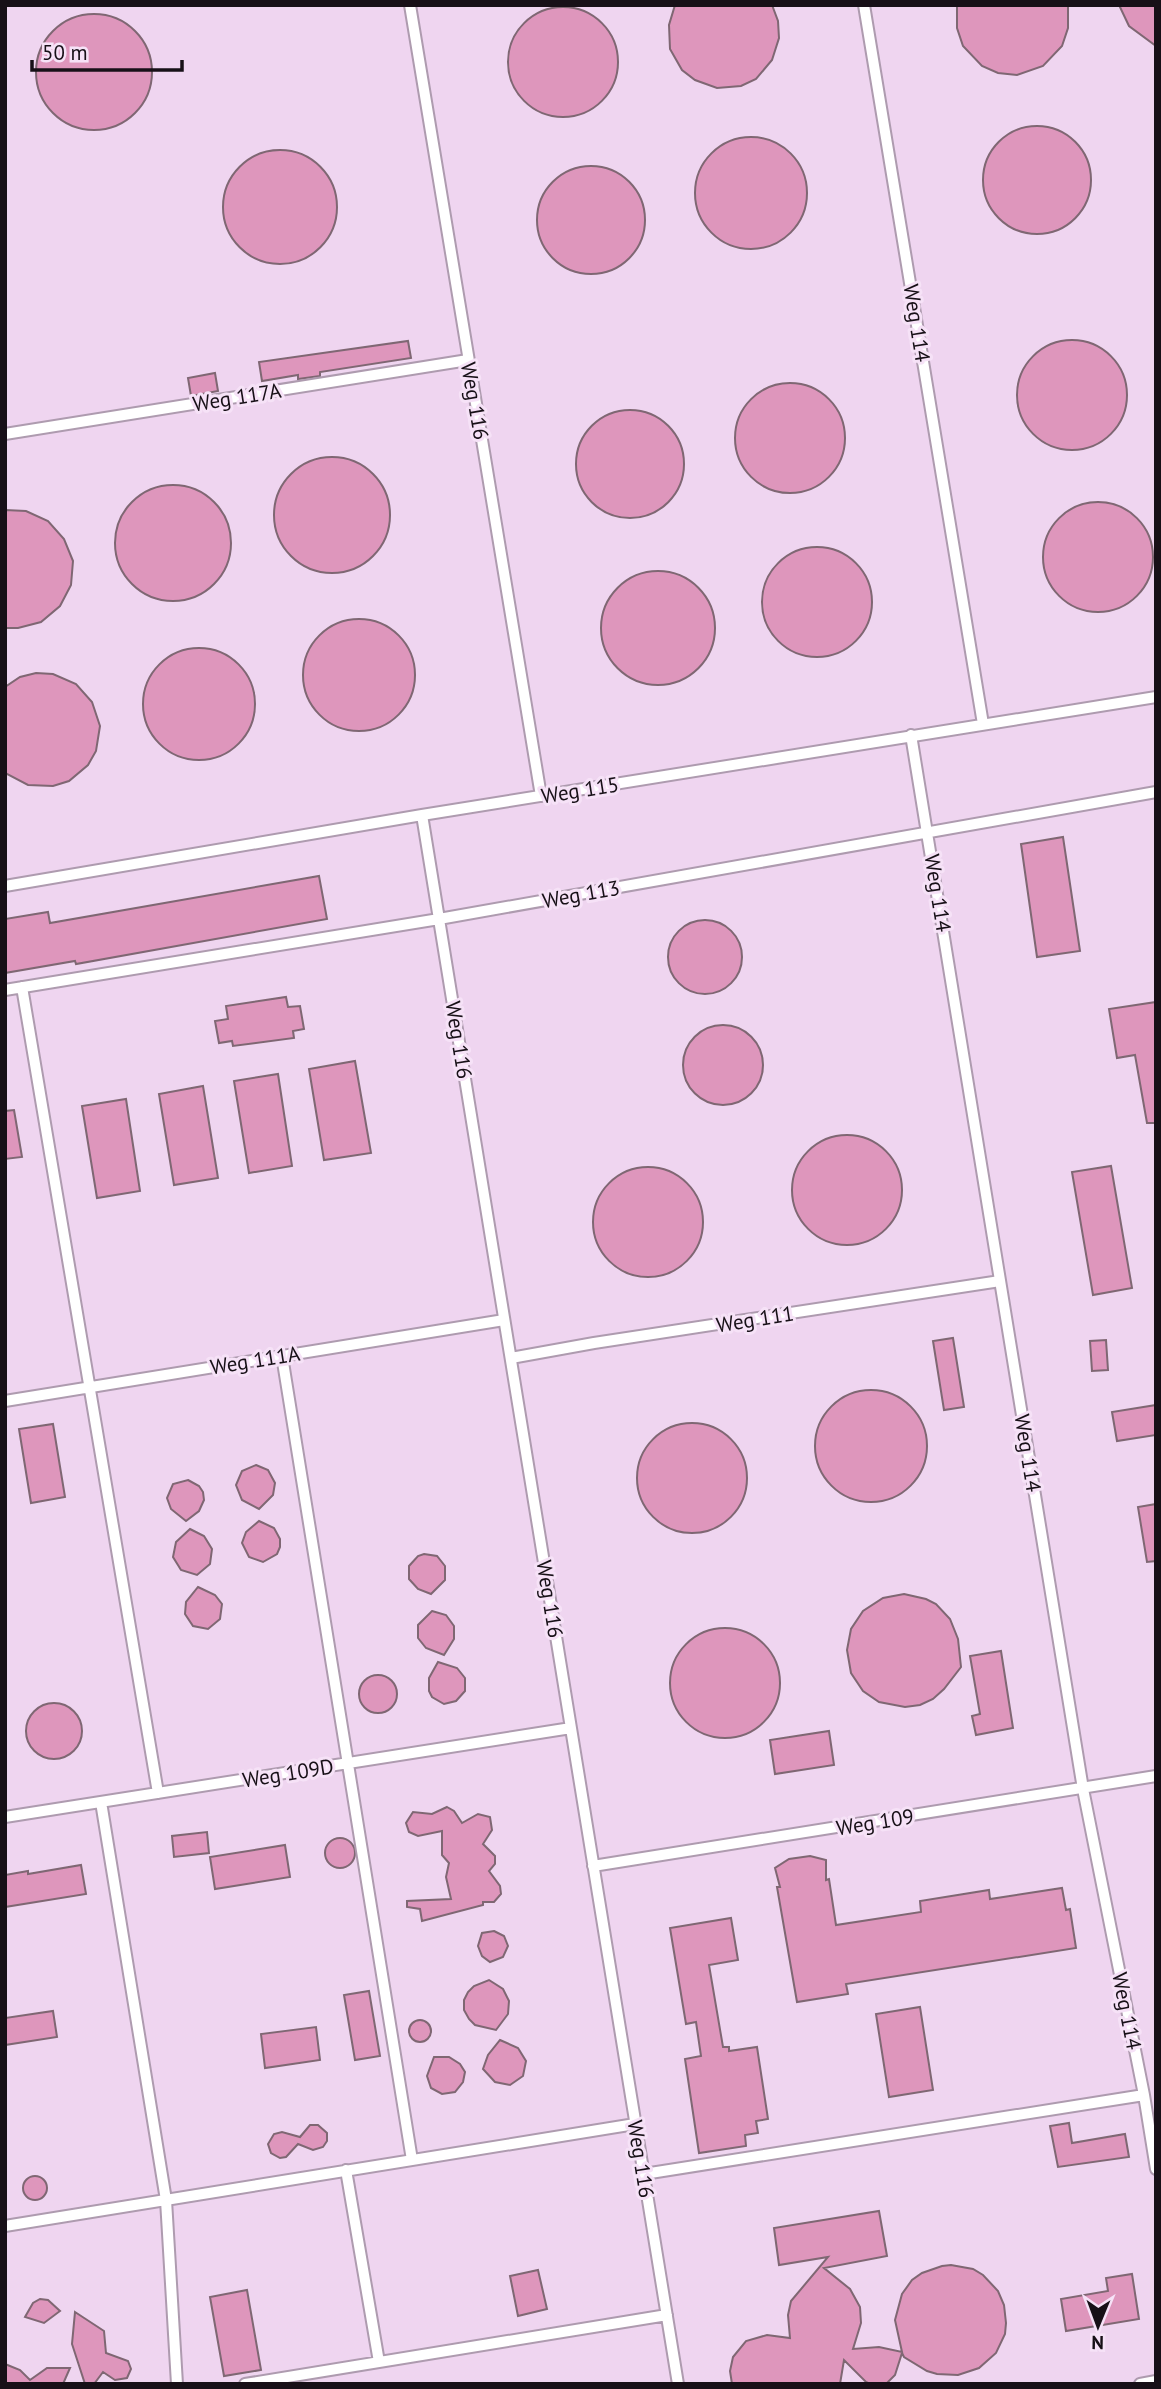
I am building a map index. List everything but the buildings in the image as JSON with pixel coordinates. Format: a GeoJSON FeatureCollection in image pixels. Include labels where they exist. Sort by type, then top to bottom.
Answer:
{"type":"FeatureCollection","features":[{"type":"Feature","properties":{"kind":"lane","name":"Weg 116"},"geometry":{"type":"LineString","coordinates":[[410,5],[541,796]]}},
{"type":"Feature","properties":{"kind":"lane","name":"Weg 114"},"geometry":{"type":"LineString","coordinates":[[864,5],[983,724]]}},
{"type":"Feature","properties":{"kind":"lane","name":"Weg 117A"},"geometry":{"type":"LineString","coordinates":[[5,434],[468,360]]}},
{"type":"Feature","properties":{"kind":"lane","name":"Weg 115"},"geometry":{"type":"LineString","coordinates":[[5,886],[422,815],[1156,697]]}},
{"type":"Feature","properties":{"kind":"lane","name":"Weg 114"},"geometry":{"type":"LineString","coordinates":[[911,735],[1083,1789],[1144,2095],[1156,2169]]}},
{"type":"Feature","properties":{"kind":"lane","name":"Weg 113"},"geometry":{"type":"LineString","coordinates":[[5,990],[439,919],[1156,792]]}},
{"type":"Feature","properties":{"kind":"lane","name":"Weg 116"},"geometry":{"type":"LineString","coordinates":[[422,815],[678,2384]]}},
{"type":"Feature","properties":{"kind":"lane"},"geometry":{"type":"LineString","coordinates":[[22,987],[158,1793]]}},
{"type":"Feature","properties":{"kind":"lane","name":"Weg 111"},"geometry":{"type":"LineString","coordinates":[[511,1358],[1000,1281]]}},
{"type":"Feature","properties":{"kind":"lane","name":"Weg 111A"},"geometry":{"type":"LineString","coordinates":[[5,1401],[504,1320]]}},
{"type":"Feature","properties":{"kind":"lane"},"geometry":{"type":"LineString","coordinates":[[282,1356],[412,2160]]}},
{"type":"Feature","properties":{"kind":"lane","name":"Weg 109D"},"geometry":{"type":"LineString","coordinates":[[5,1818],[571,1728]]}},
{"type":"Feature","properties":{"kind":"lane","name":"Weg 109"},"geometry":{"type":"LineString","coordinates":[[593,1866],[1156,1776]]}},
{"type":"Feature","properties":{"kind":"lane"},"geometry":{"type":"LineString","coordinates":[[101,1802],[166,2200],[177,2384]]}},
{"type":"Feature","properties":{"kind":"lane"},"geometry":{"type":"LineString","coordinates":[[644,2174],[1144,2095]]}},
{"type":"Feature","properties":{"kind":"lane"},"geometry":{"type":"LineString","coordinates":[[5,2226],[635,2124]]}},
{"type":"Feature","properties":{"kind":"lane"},"geometry":{"type":"LineString","coordinates":[[346,2170],[379,2362]]}},
{"type":"Feature","properties":{"kind":"lane"},"geometry":{"type":"LineString","coordinates":[[245,2384],[667,2315]]}},
{"type":"Feature","properties":{"kind":"lane"},"geometry":{"type":"LineString","coordinates":[[1140,2384],[1156,2381]]}},
{"type":"Feature","properties":{"kind":"shaded area"},"geometry":{"type":"Polygon","coordinates":[[[5,5],[1156,5],[1156,2384],[5,2384],[5,5]]]}}]}
